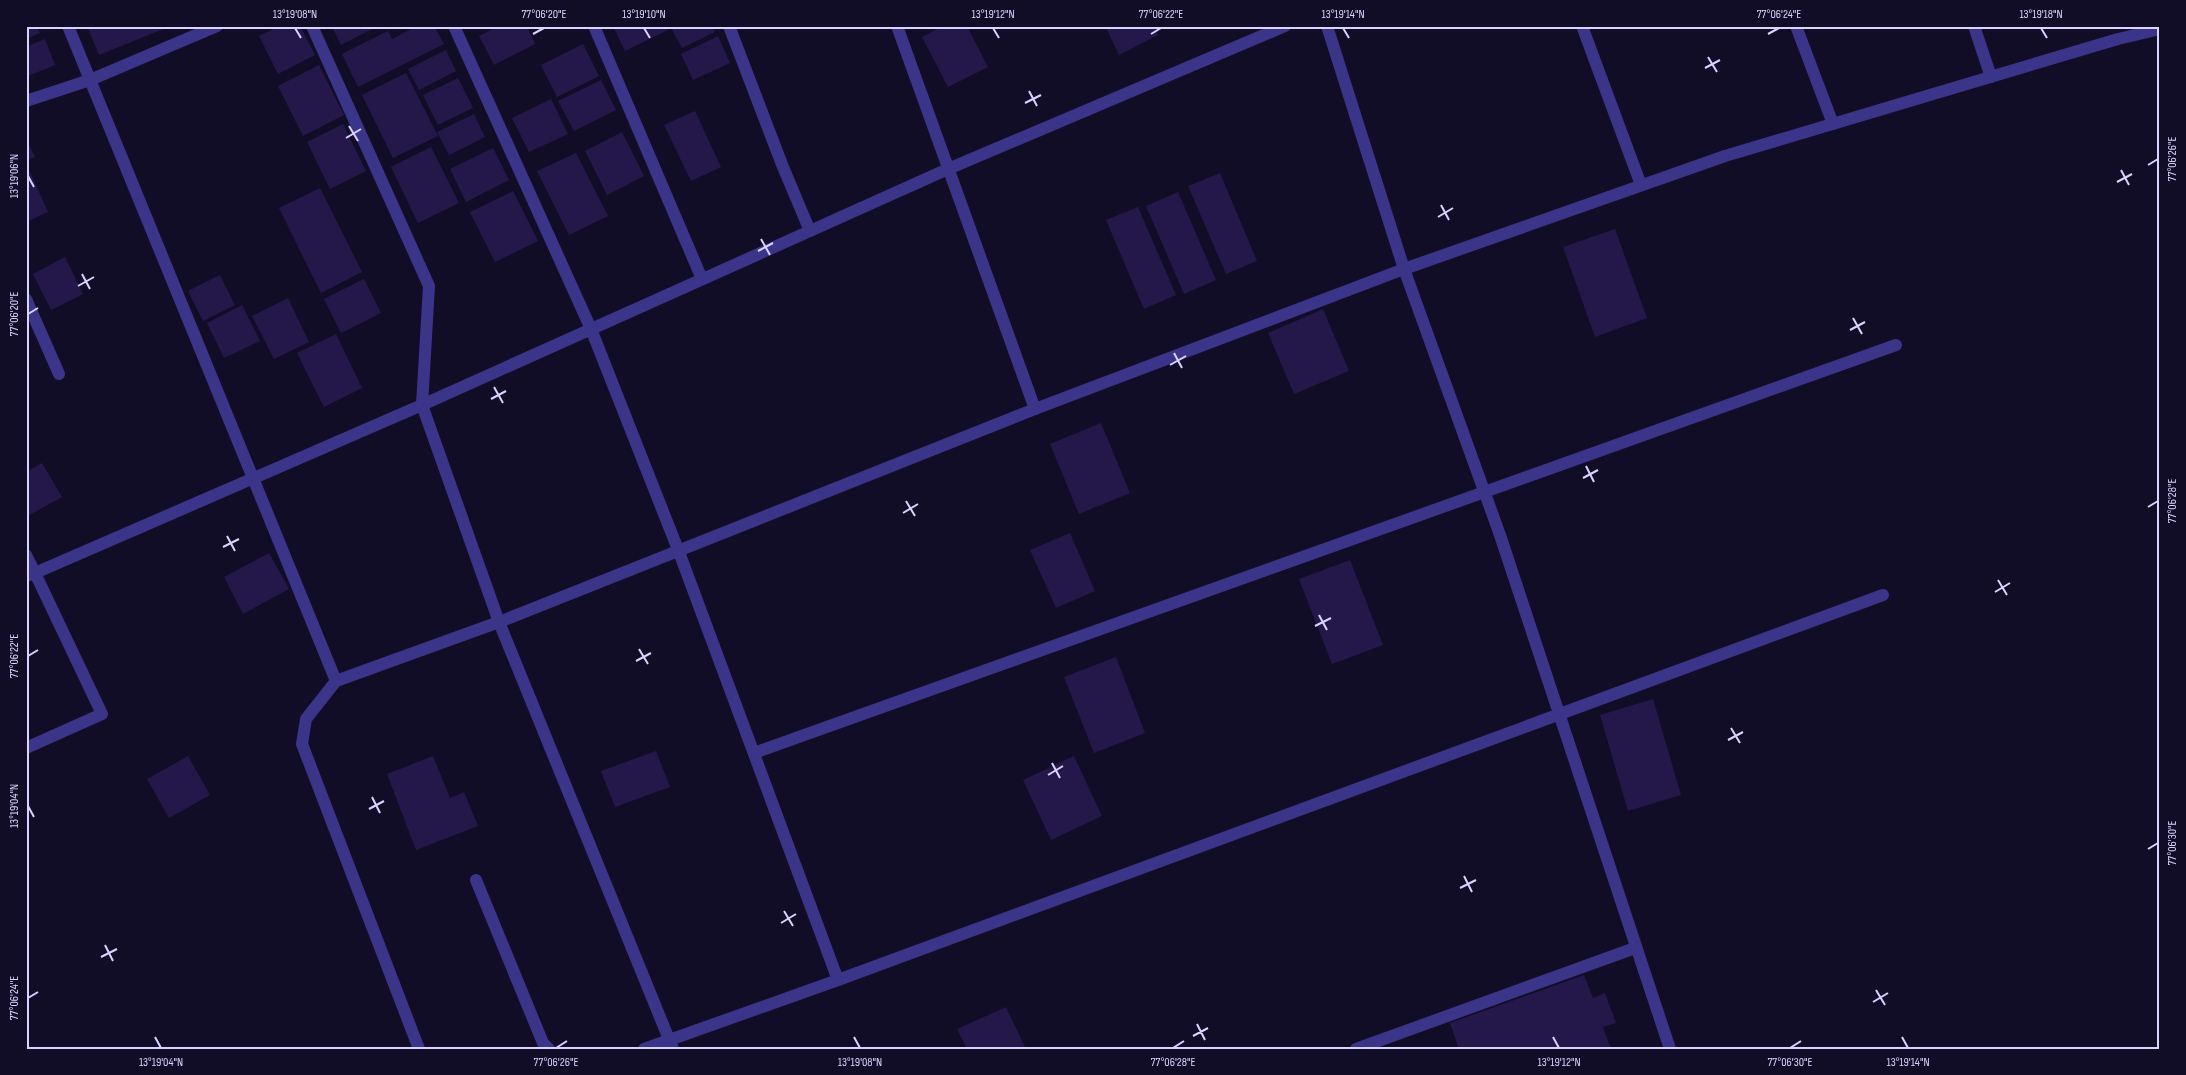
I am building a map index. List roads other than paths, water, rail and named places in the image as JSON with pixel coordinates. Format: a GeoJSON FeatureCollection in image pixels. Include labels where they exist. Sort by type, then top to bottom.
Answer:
{"type":"FeatureCollection","features":[{"type":"Feature","properties":{"kind":"street"},"geometry":{"type":"LineString","coordinates":[[68,26],[336,681]]}},
{"type":"Feature","properties":{"kind":"street"},"geometry":{"type":"LineString","coordinates":[[26,101],[90,80],[217,26]]}},
{"type":"Feature","properties":{"kind":"street"},"geometry":{"type":"LineString","coordinates":[[312,26],[429,286],[422,405],[499,622],[671,1045]]}},
{"type":"Feature","properties":{"kind":"street"},"geometry":{"type":"LineString","coordinates":[[454,26],[591,329],[679,552],[838,980]]}},
{"type":"Feature","properties":{"kind":"street"},"geometry":{"type":"LineString","coordinates":[[594,26],[702,279]]}},
{"type":"Feature","properties":{"kind":"street"},"geometry":{"type":"LineString","coordinates":[[729,26],[810,231]]}},
{"type":"Feature","properties":{"kind":"street"},"geometry":{"type":"LineString","coordinates":[[897,26],[1035,409]]}},
{"type":"Feature","properties":{"kind":"street"},"geometry":{"type":"LineString","coordinates":[[31,574],[422,405],[948,169],[1285,26]]}},
{"type":"Feature","properties":{"kind":"street"},"geometry":{"type":"LineString","coordinates":[[1327,26],[1404,268],[1484,491],[1670,1049]]}},
{"type":"Feature","properties":{"kind":"street"},"geometry":{"type":"LineString","coordinates":[[1582,26],[1641,185]]}},
{"type":"Feature","properties":{"kind":"street"},"geometry":{"type":"LineString","coordinates":[[1796,26],[1833,124]]}},
{"type":"Feature","properties":{"kind":"street"},"geometry":{"type":"LineString","coordinates":[[1974,26],[1991,77]]}},
{"type":"Feature","properties":{"kind":"street"},"geometry":{"type":"LineString","coordinates":[[419,1049],[302,744],[306,719],[336,681],[499,622],[1035,409],[1404,268],[1725,156],[2118,39],[2160,29]]}},
{"type":"Feature","properties":{"kind":"street"},"geometry":{"type":"LineString","coordinates":[[26,299],[59,374]]}},
{"type":"Feature","properties":{"kind":"street"},"geometry":{"type":"LineString","coordinates":[[754,752],[1896,345]]}},
{"type":"Feature","properties":{"kind":"street"},"geometry":{"type":"LineString","coordinates":[[26,555],[31,574],[102,714],[26,748]]}},
{"type":"Feature","properties":{"kind":"street"},"geometry":{"type":"LineString","coordinates":[[644,1049],[671,1045],[838,980],[1883,595]]}},
{"type":"Feature","properties":{"kind":"street"},"geometry":{"type":"LineString","coordinates":[[476,880],[543,1043],[549,1049]]}},
{"type":"Feature","properties":{"kind":"street"},"geometry":{"type":"LineString","coordinates":[[1356,1049],[1635,948]]}}]}
